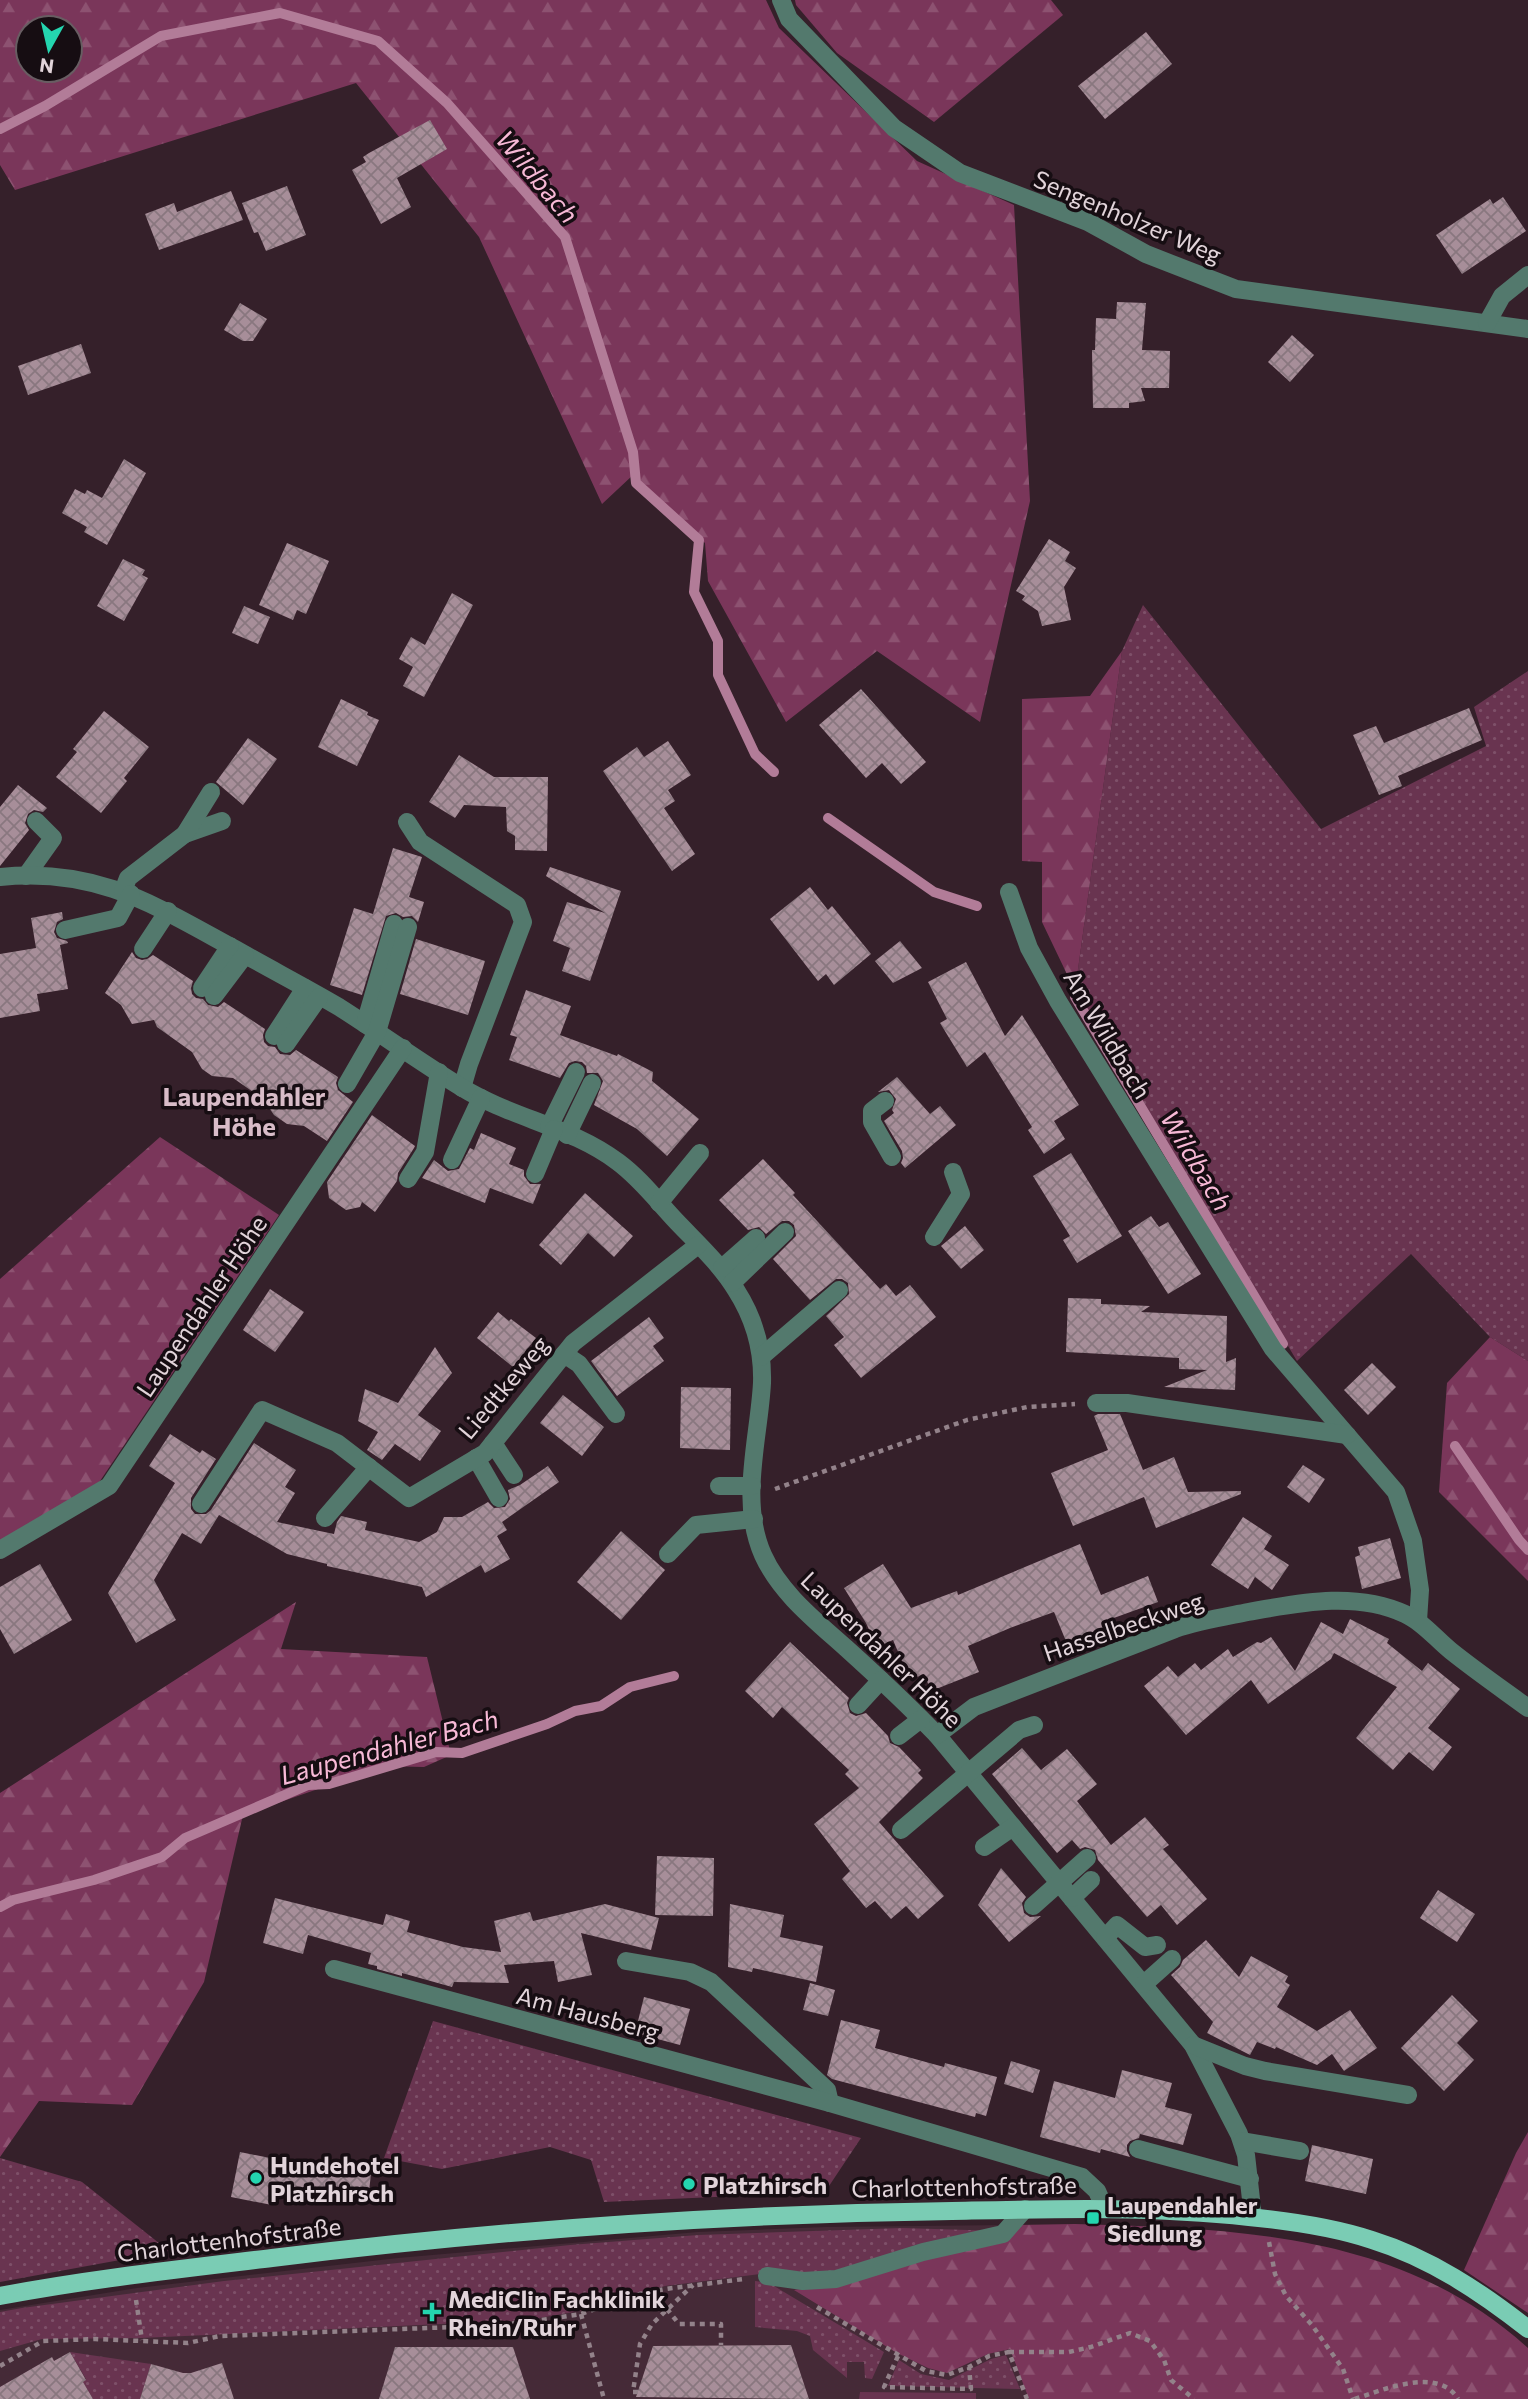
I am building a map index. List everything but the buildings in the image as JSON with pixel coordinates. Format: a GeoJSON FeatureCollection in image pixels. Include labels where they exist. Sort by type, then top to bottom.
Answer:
{"type":"FeatureCollection","features":[{"type":"Feature","properties":{"kind":"main road","name":"Charlottenhofstraße"},"geometry":{"type":"LineString","coordinates":[[0,2296],[132,2275],[384,2244],[567,2227],[827,2213],[1174,2209],[1259,2218],[1374,2240],[1454,2277],[1494,2302],[1528,2329]]}},
{"type":"Feature","properties":{"kind":"street","name":"Sengenholzer Weg"},"geometry":{"type":"LineString","coordinates":[[781,0],[789,19],[894,128],[960,173],[1088,222],[1146,254],[1236,289],[1528,329]]}},
{"type":"Feature","properties":{"kind":"street"},"geometry":{"type":"LineString","coordinates":[[1487,323],[1502,296],[1528,275]]}},
{"type":"Feature","properties":{"kind":"street"},"geometry":{"type":"LineString","coordinates":[[185,834],[211,792]]}},
{"type":"Feature","properties":{"kind":"street"},"geometry":{"type":"LineString","coordinates":[[26,876],[52,838],[36,821]]}},
{"type":"Feature","properties":{"kind":"street"},"geometry":{"type":"LineString","coordinates":[[65,930],[118,918],[127,892],[128,878],[185,834],[222,821]]}},
{"type":"Feature","properties":{"kind":"street"},"geometry":{"type":"LineString","coordinates":[[407,822],[420,842],[517,905],[523,922],[462,1088]]}},
{"type":"Feature","properties":{"kind":"street","name":"Laupendahler Höhe"},"geometry":{"type":"LineString","coordinates":[[0,877],[51,876],[90,882],[127,892],[168,911],[312,992],[462,1088],[603,1152],[620,1163],[659,1203],[727,1276],[748,1311],[756,1332],[762,1380],[752,1492],[754,1519],[762,1555],[786,1591],[937,1735],[1194,2045],[1241,2141],[1259,2218]]}},
{"type":"Feature","properties":{"kind":"street","name":"Am Wildbach"},"geometry":{"type":"LineString","coordinates":[[1009,892],[1029,948],[1058,1001],[1273,1349],[1396,1492],[1413,1541],[1420,1590],[1418,1621]]}},
{"type":"Feature","properties":{"kind":"street"},"geometry":{"type":"LineString","coordinates":[[143,949],[168,911]]}},
{"type":"Feature","properties":{"kind":"street"},"geometry":{"type":"LineString","coordinates":[[347,1084],[371,1028],[401,926]]}},
{"type":"Feature","properties":{"kind":"street"},"geometry":{"type":"LineString","coordinates":[[208,992],[237,951]]}},
{"type":"Feature","properties":{"kind":"street"},"geometry":{"type":"LineString","coordinates":[[280,1040],[312,992]]}},
{"type":"Feature","properties":{"kind":"street","name":"Laupendahler Höhe"},"geometry":{"type":"LineString","coordinates":[[0,1550],[109,1486],[402,1048]]}},
{"type":"Feature","properties":{"kind":"street"},"geometry":{"type":"LineString","coordinates":[[408,1179],[425,1152],[439,1072]]}},
{"type":"Feature","properties":{"kind":"street"},"geometry":{"type":"LineString","coordinates":[[557,1131],[576,1072]]}},
{"type":"Feature","properties":{"kind":"street"},"geometry":{"type":"LineString","coordinates":[[535,1174],[557,1131],[592,1083]]}},
{"type":"Feature","properties":{"kind":"street"},"geometry":{"type":"LineString","coordinates":[[452,1160],[481,1098]]}},
{"type":"Feature","properties":{"kind":"street"},"geometry":{"type":"LineString","coordinates":[[885,1101],[872,1111],[872,1122],[892,1157]]}},
{"type":"Feature","properties":{"kind":"street"},"geometry":{"type":"LineString","coordinates":[[659,1203],[700,1153]]}},
{"type":"Feature","properties":{"kind":"street"},"geometry":{"type":"LineString","coordinates":[[934,1237],[961,1194],[953,1171]]}},
{"type":"Feature","properties":{"kind":"street"},"geometry":{"type":"LineString","coordinates":[[727,1276],[785,1232]]}},
{"type":"Feature","properties":{"kind":"street"},"geometry":{"type":"LineString","coordinates":[[727,1276],[756,1238]]}},
{"type":"Feature","properties":{"kind":"street","name":"Liedtkeweg"},"geometry":{"type":"LineString","coordinates":[[201,1504],[262,1410],[337,1443],[409,1498],[485,1453],[573,1343],[698,1245]]}},
{"type":"Feature","properties":{"kind":"street"},"geometry":{"type":"LineString","coordinates":[[761,1357],[839,1290]]}},
{"type":"Feature","properties":{"kind":"street"},"geometry":{"type":"LineString","coordinates":[[564,1354],[579,1364],[616,1414]]}},
{"type":"Feature","properties":{"kind":"street"},"geometry":{"type":"LineString","coordinates":[[1096,1403],[1127,1403],[1347,1435]]}},
{"type":"Feature","properties":{"kind":"street"},"geometry":{"type":"LineString","coordinates":[[493,1443],[514,1475]]}},
{"type":"Feature","properties":{"kind":"street"},"geometry":{"type":"LineString","coordinates":[[476,1458],[499,1498]]}},
{"type":"Feature","properties":{"kind":"street"},"geometry":{"type":"LineString","coordinates":[[325,1518],[369,1467]]}},
{"type":"Feature","properties":{"kind":"street"},"geometry":{"type":"LineString","coordinates":[[719,1486],[752,1492]]}},
{"type":"Feature","properties":{"kind":"street"},"geometry":{"type":"LineString","coordinates":[[668,1553],[696,1525],[754,1519]]}},
{"type":"Feature","properties":{"kind":"street","name":"Hasselbeckweg"},"geometry":{"type":"LineString","coordinates":[[937,1735],[974,1707],[1200,1621],[1310,1601],[1336,1600],[1392,1609],[1418,1621]]}},
{"type":"Feature","properties":{"kind":"street"},"geometry":{"type":"LineString","coordinates":[[1418,1621],[1450,1651],[1528,1708]]}},
{"type":"Feature","properties":{"kind":"street"},"geometry":{"type":"LineString","coordinates":[[858,1705],[881,1680]]}},
{"type":"Feature","properties":{"kind":"street"},"geometry":{"type":"LineString","coordinates":[[899,1736],[921,1718]]}},
{"type":"Feature","properties":{"kind":"street"},"geometry":{"type":"LineString","coordinates":[[901,1830],[1019,1730],[1034,1725]]}},
{"type":"Feature","properties":{"kind":"street"},"geometry":{"type":"LineString","coordinates":[[984,1847],[1013,1826]]}},
{"type":"Feature","properties":{"kind":"street"},"geometry":{"type":"LineString","coordinates":[[1033,1906],[1087,1858]]}},
{"type":"Feature","properties":{"kind":"street"},"geometry":{"type":"LineString","coordinates":[[1072,1898],[1091,1880]]}},
{"type":"Feature","properties":{"kind":"street"},"geometry":{"type":"LineString","coordinates":[[1105,1938],[1118,1926],[1145,1947],[1157,1945]]}},
{"type":"Feature","properties":{"kind":"street"},"geometry":{"type":"LineString","coordinates":[[1144,1984],[1172,1959]]}},
{"type":"Feature","properties":{"kind":"street"},"geometry":{"type":"LineString","coordinates":[[626,1961],[690,1972],[711,1982],[827,2090],[830,2103]]}},
{"type":"Feature","properties":{"kind":"street","name":"Am Hausberg"},"geometry":{"type":"LineString","coordinates":[[334,1969],[830,2103],[1082,2177],[1097,2191],[1105,2209]]}},
{"type":"Feature","properties":{"kind":"street"},"geometry":{"type":"LineString","coordinates":[[1194,2045],[1245,2066],[1265,2071],[1408,2095]]}},
{"type":"Feature","properties":{"kind":"street"},"geometry":{"type":"LineString","coordinates":[[1241,2141],[1300,2151]]}},
{"type":"Feature","properties":{"kind":"street"},"geometry":{"type":"LineString","coordinates":[[1138,2148],[1250,2179]]}},
{"type":"Feature","properties":{"kind":"street"},"geometry":{"type":"LineString","coordinates":[[767,2276],[803,2281],[836,2279],[923,2252],[1003,2234],[1025,2209]]}},
{"type":"Feature","properties":{"kind":"path"},"geometry":{"type":"LineString","coordinates":[[752,1492],[967,1420],[1027,1407],[1096,1403]]}},
{"type":"Feature","properties":{"kind":"path"},"geometry":{"type":"LineString","coordinates":[[1259,2218],[1275,2274],[1286,2296],[1343,2369],[1354,2399],[1407,2382],[1434,2383],[1454,2392],[1458,2399]]}},
{"type":"Feature","properties":{"kind":"path"},"geometry":{"type":"LineString","coordinates":[[0,2366],[43,2341],[142,2340],[188,2343],[219,2336],[529,2322],[581,2314],[635,2295],[693,2284],[767,2276]]}},
{"type":"Feature","properties":{"kind":"path"},"geometry":{"type":"LineString","coordinates":[[638,2392],[633,2392],[640,2344],[652,2324],[693,2284]]}},
{"type":"Feature","properties":{"kind":"path"},"geometry":{"type":"LineString","coordinates":[[135,2297],[142,2340]]}},
{"type":"Feature","properties":{"kind":"path"},"geometry":{"type":"LineString","coordinates":[[813,2304],[926,2371],[947,2375],[989,2356],[1009,2352],[1069,2352],[1130,2333],[1150,2341],[1164,2360],[1171,2380],[1194,2399]]}},
{"type":"Feature","properties":{"kind":"path"},"geometry":{"type":"LineString","coordinates":[[667,2309],[679,2324],[721,2324],[720,2346]]}},
{"type":"Feature","properties":{"kind":"path"},"geometry":{"type":"LineString","coordinates":[[581,2314],[604,2399]]}},
{"type":"Feature","properties":{"kind":"path"},"geometry":{"type":"LineString","coordinates":[[1009,2352],[1027,2399]]}},
{"type":"Feature","properties":{"kind":"path"},"geometry":{"type":"LineString","coordinates":[[898,2356],[884,2387],[971,2389],[969,2367]]}},
{"type":"Feature","properties":{"kind":"shaded area"},"geometry":{"type":"Polygon","coordinates":[[[1143,605],[1321,829],[1486,746],[1474,707],[1528,671],[1528,1361],[1490,1337],[1411,1254],[1297,1361],[1075,991],[1122,651],[1143,605]]]}},
{"type":"Feature","properties":{"kind":"shaded area"},"geometry":{"type":"Polygon","coordinates":[[[433,2021],[861,2138],[825,2192],[604,2202],[591,2160],[550,2147],[442,2169],[384,2158],[433,2021]]]}},
{"type":"Feature","properties":{"kind":"shaded area"},"geometry":{"type":"Polygon","coordinates":[[[0,2158],[82,2182],[169,2251],[0,2282],[0,2158]]]}},
{"type":"Feature","properties":{"kind":"shaded area","name":"MediClin Fachklinik Rhein/Ruhr"},"geometry":{"type":"Polygon","coordinates":[[[1009,2225],[1291,2399],[0,2399],[0,2310],[137,2288],[398,2258],[698,2232],[826,2227],[1009,2225]]]}},
{"type":"Feature","properties":{"kind":"shaded area"},"geometry":{"type":"Polygon","coordinates":[[[902,2228],[1001,2231],[836,2274],[767,2273],[665,2286],[580,2311],[527,2320],[141,2338],[42,2339],[0,2351],[0,2312],[22,2308],[224,2281],[570,2245],[698,2235],[902,2228]]]}},
{"type":"Feature","properties":{"kind":"shaded area"},"geometry":{"type":"Polygon","coordinates":[[[755,2281],[769,2283],[884,2352],[872,2379],[865,2378],[864,2362],[847,2362],[847,2378],[813,2350],[810,2336],[797,2331],[755,2327],[755,2281]]]}},
{"type":"Feature","properties":{"kind":"shaded area"},"geometry":{"type":"Polygon","coordinates":[[[70,2352],[151,2364],[140,2399],[93,2399],[83,2382],[86,2379],[70,2352]]]}},
{"type":"Feature","properties":{"kind":"shaded area"},"geometry":{"type":"Polygon","coordinates":[[[1006,2355],[1020,2389],[888,2386],[899,2360],[921,2374],[949,2380],[991,2359],[1006,2355]]]}},
{"type":"Feature","properties":{"kind":"shaded area"},"geometry":{"type":"Polygon","coordinates":[[[860,2392],[976,2393],[976,2399],[859,2399],[860,2392]]]}},
{"type":"Feature","properties":{"kind":"green space"},"geometry":{"type":"Polygon","coordinates":[[[0,0],[766,0],[779,28],[917,161],[1014,205],[1030,501],[980,722],[877,651],[786,722],[708,581],[705,543],[633,475],[602,504],[479,237],[356,83],[15,190],[0,165],[0,0]]]}},
{"type":"Feature","properties":{"kind":"green space"},"geometry":{"type":"Polygon","coordinates":[[[795,0],[1051,0],[1063,15],[934,122],[837,53],[796,5],[795,0]]]}},
{"type":"Feature","properties":{"kind":"green space"},"geometry":{"type":"Polygon","coordinates":[[[1122,651],[1075,991],[1042,922],[1042,862],[1022,861],[1022,699],[1090,696],[1122,651]]]}},
{"type":"Feature","properties":{"kind":"green space"},"geometry":{"type":"Polygon","coordinates":[[[160,1137],[279,1215],[98,1484],[0,1541],[0,1279],[160,1137]]]}},
{"type":"Feature","properties":{"kind":"green space"},"geometry":{"type":"Polygon","coordinates":[[[1490,1337],[1528,1361],[1528,1581],[1439,1492],[1447,1383],[1490,1337]]]}},
{"type":"Feature","properties":{"kind":"green space"},"geometry":{"type":"Polygon","coordinates":[[[296,1602],[281,1649],[427,1657],[451,1755],[424,1767],[384,1766],[243,1815],[204,1982],[132,2105],[39,2101],[0,2157],[0,1793],[296,1602]]]}},
{"type":"Feature","properties":{"kind":"green space"},"geometry":{"type":"Polygon","coordinates":[[[1528,2132],[1528,2313],[1464,2270],[1528,2132]]]}},
{"type":"Feature","properties":{"kind":"green space"},"geometry":{"type":"Polygon","coordinates":[[[1075,2224],[1196,2229],[1314,2244],[1371,2259],[1426,2280],[1478,2310],[1528,2348],[1528,2399],[1029,2399],[1010,2349],[988,2354],[947,2373],[928,2368],[897,2353],[794,2290],[830,2283],[1015,2225],[1075,2224]]]}},
{"type":"Feature","properties":{"kind":"waterway","name":"Wildbach"},"geometry":{"type":"LineString","coordinates":[[0,129],[45,106],[161,36],[280,13],[378,41],[447,103],[565,237],[633,452],[636,483],[699,540],[694,592],[718,641],[718,675],[755,754],[774,772]]}},
{"type":"Feature","properties":{"kind":"waterway","name":"Wildbach"},"geometry":{"type":"LineString","coordinates":[[828,818],[934,892],[977,906]]}},
{"type":"Feature","properties":{"kind":"waterway","name":"Wildbach"},"geometry":{"type":"LineString","coordinates":[[1075,997],[1283,1344]]}},
{"type":"Feature","properties":{"kind":"waterway","name":"Wildbach"},"geometry":{"type":"LineString","coordinates":[[1455,1446],[1528,1550]]}},
{"type":"Feature","properties":{"kind":"waterway","name":"Laupendahler Bach"},"geometry":{"type":"LineString","coordinates":[[0,1907],[13,1900],[94,1880],[162,1857],[185,1838],[308,1785],[329,1784],[436,1752],[462,1753],[547,1724],[575,1711],[601,1706],[630,1687],[674,1676]]}},
{"type":"Feature","properties":{"kind":"place","name":"Hundehotel Platzhirsch"},"geometry":{"type":"Point","coordinates":[256,2178]}},
{"type":"Feature","properties":{"kind":"place","name":"Platzhirsch"},"geometry":{"type":"Point","coordinates":[689,2184]}},
{"type":"Feature","properties":{"kind":"place","name":"Laupendahler Siedlung"},"geometry":{"type":"Point","coordinates":[1093,2218]}},
{"type":"Feature","properties":{"kind":"place","name":"MediClin Fachklinik Rhein/Ruhr"},"geometry":{"type":"Point","coordinates":[432,2312]}},
{"type":"Feature","properties":{"kind":"district","name":"Laupendahler Höhe"},"geometry":{"type":"Point","coordinates":[244,1110]}}]}
